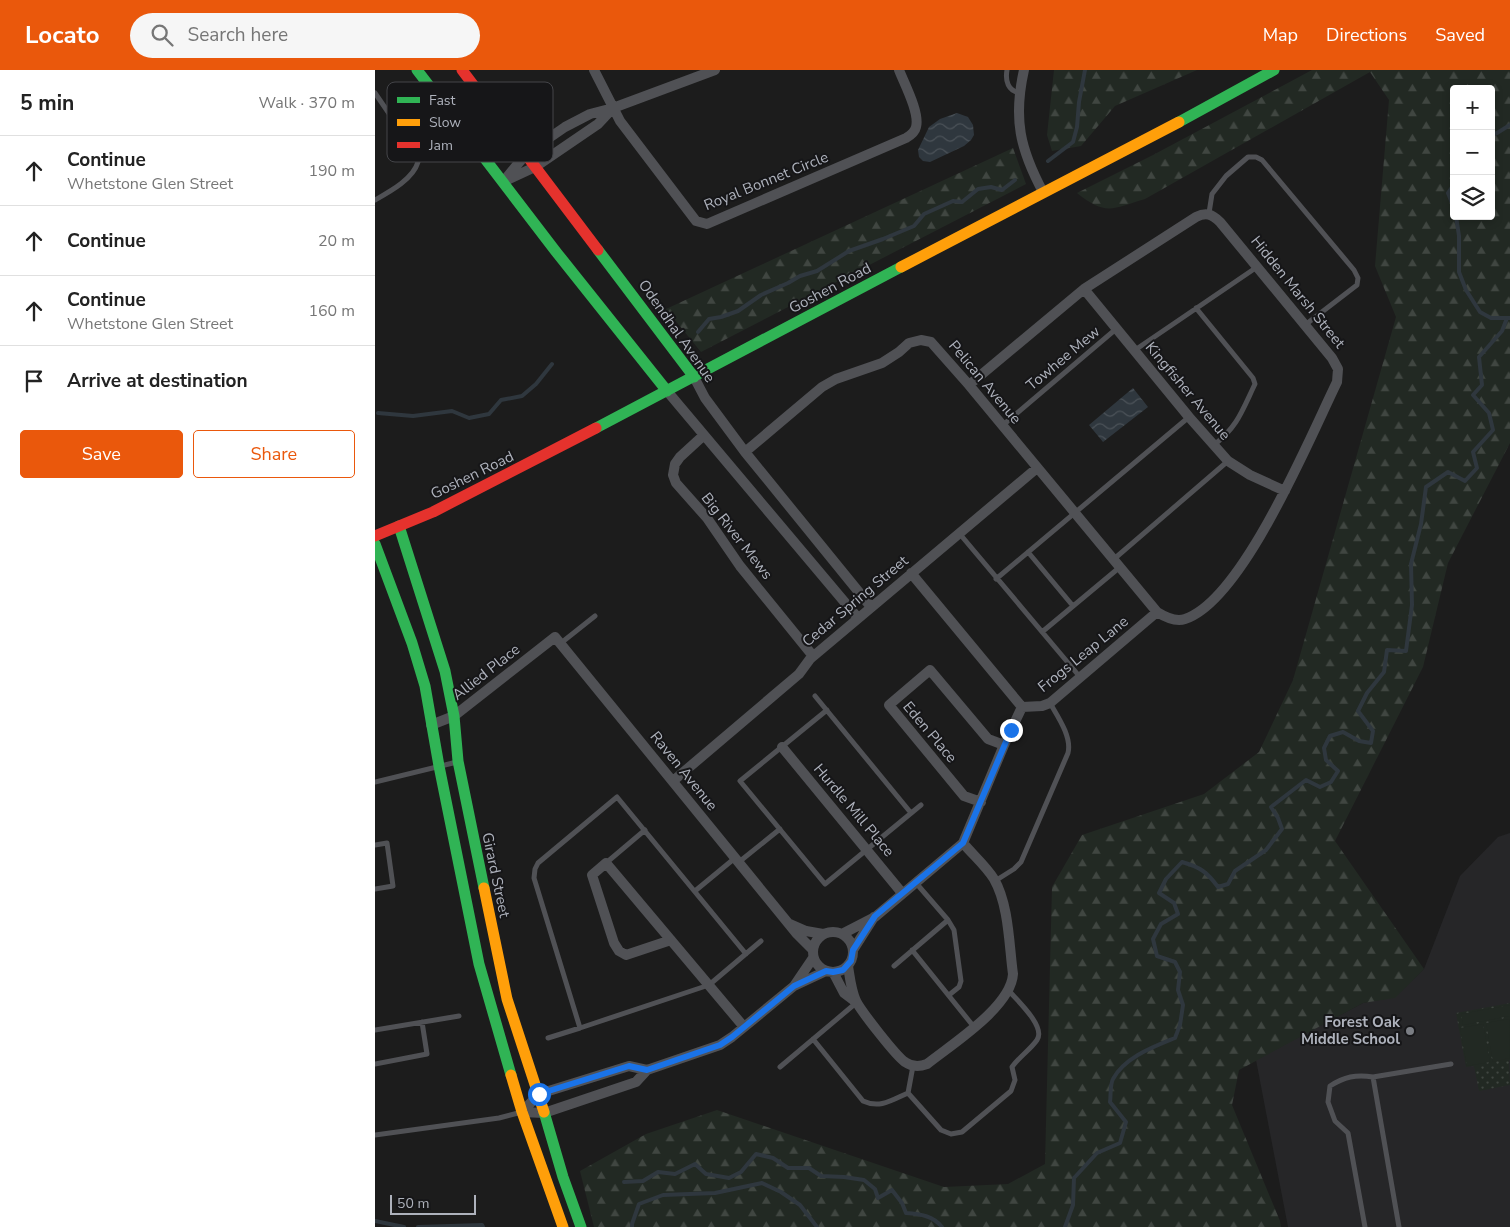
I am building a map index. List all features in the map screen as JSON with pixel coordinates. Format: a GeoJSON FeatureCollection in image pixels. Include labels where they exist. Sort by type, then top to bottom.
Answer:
{"type":"FeatureCollection","features":[{"type":"Feature","properties":{"kind":"street"},"geometry":{"type":"LineString","coordinates":[[417,70],[426,82]]}},
{"type":"Feature","properties":{"kind":"street","name":"Odendhal Avenue"},"geometry":{"type":"LineString","coordinates":[[462,70],[471,82]]}},
{"type":"Feature","properties":{"kind":"street"},"geometry":{"type":"LineString","coordinates":[[594,70],[613,108]]}},
{"type":"Feature","properties":{"kind":"street"},"geometry":{"type":"LineString","coordinates":[[553,135],[590,114],[613,108],[715,70]]}},
{"type":"Feature","properties":{"kind":"street","name":"Royal Bonnet Circle"},"geometry":{"type":"LineString","coordinates":[[613,108],[620,121],[697,222],[707,224],[913,134],[916,128],[916,115],[899,70]]}},
{"type":"Feature","properties":{"kind":"street"},"geometry":{"type":"LineString","coordinates":[[1024,70],[1020,92],[1019,118],[1022,140],[1028,162],[1043,192]]}},
{"type":"Feature","properties":{"kind":"street","name":"Goshen Road"},"geometry":{"type":"LineString","coordinates":[[375,536],[488,485],[1043,192],[1180,122],[1273,70]]}},
{"type":"Feature","properties":{"kind":"street"},"geometry":{"type":"LineString","coordinates":[[553,155],[598,124],[613,108]]}},
{"type":"Feature","properties":{"kind":"street"},"geometry":{"type":"LineString","coordinates":[[488,162],[667,391],[858,618]]}},
{"type":"Feature","properties":{"kind":"street"},"geometry":{"type":"LineString","coordinates":[[503,182],[519,162]]}},
{"type":"Feature","properties":{"kind":"street","name":"Odendhal Avenue"},"geometry":{"type":"LineString","coordinates":[[532,162],[694,377],[705,398],[745,452],[871,607]]}},
{"type":"Feature","properties":{"kind":"street"},"geometry":{"type":"LineString","coordinates":[[503,182],[542,162]]}},
{"type":"Feature","properties":{"kind":"street"},"geometry":{"type":"LineString","coordinates":[[969,385],[1084,289],[1196,216],[1209,213]]}},
{"type":"Feature","properties":{"kind":"street","name":"Hidden Marsh Street"},"geometry":{"type":"LineString","coordinates":[[1157,612],[1165,617],[1184,619],[1199,612],[1218,595],[1235,574],[1285,491],[1337,382],[1338,375],[1338,369],[1332,358],[1258,266],[1215,216],[1209,213]]}},
{"type":"Feature","properties":{"kind":"street","name":"Kingfisher Avenue"},"geometry":{"type":"LineString","coordinates":[[1084,289],[1189,417],[1228,461],[1250,475],[1285,491]]}},
{"type":"Feature","properties":{"kind":"street","name":"Pelican Avenue"},"geometry":{"type":"LineString","coordinates":[[745,452],[822,387],[836,379],[882,363],[909,344],[921,340],[931,342],[969,385],[1157,612]]}},
{"type":"Feature","properties":{"kind":"street","name":"Big River Mews"},"geometry":{"type":"LineString","coordinates":[[704,435],[675,464],[673,475],[676,483],[707,518],[740,566],[813,656]]}},
{"type":"Feature","properties":{"kind":"street","name":"Cedar Spring Street"},"geometry":{"type":"LineString","coordinates":[[673,781],[799,674],[813,656],[1037,468]]}},
{"type":"Feature","properties":{"kind":"street","name":"Girard Street"},"geometry":{"type":"LineString","coordinates":[[399,526],[445,671],[454,716],[458,762],[507,999],[581,1227]]}},
{"type":"Feature","properties":{"kind":"street"},"geometry":{"type":"LineString","coordinates":[[375,544],[412,643],[425,686],[431,725],[479,964],[522,1112],[563,1227]]}},
{"type":"Feature","properties":{"kind":"street"},"geometry":{"type":"LineString","coordinates":[[842,934],[875,916],[963,843],[1022,707],[911,573]]}},
{"type":"Feature","properties":{"kind":"street","name":"Frogs Leap Lane"},"geometry":{"type":"LineString","coordinates":[[1022,707],[1041,706],[1050,703],[1157,612]]}},
{"type":"Feature","properties":{"kind":"street","name":"Allied Place"},"geometry":{"type":"LineString","coordinates":[[431,725],[454,716],[558,640]]}},
{"type":"Feature","properties":{"kind":"street","name":"Raven Avenue"},"geometry":{"type":"LineString","coordinates":[[558,640],[813,954]]}},
{"type":"Feature","properties":{"kind":"street","name":"Eden Place"},"geometry":{"type":"LineString","coordinates":[[981,802],[964,796],[889,705],[930,670],[988,739],[1004,745]]}},
{"type":"Feature","properties":{"kind":"street","name":"Hurdle Mill Place"},"geometry":{"type":"LineString","coordinates":[[782,747],[902,893]]}},
{"type":"Feature","properties":{"kind":"street"},"geometry":{"type":"LineString","coordinates":[[847,966],[852,991],[857,1002],[885,1041],[903,1062],[913,1066],[920,1067],[927,1064],[974,1027],[1002,1001],[1009,991],[1013,974],[1004,904],[995,881],[963,843]]}},
{"type":"Feature","properties":{"kind":"street"},"geometry":{"type":"LineString","coordinates":[[671,940],[626,955],[619,951],[614,943],[592,875],[607,863],[744,1027]]}},
{"type":"Feature","properties":{"kind":"street"},"geometry":{"type":"LineString","coordinates":[[853,950],[875,916]]}},
{"type":"Feature","properties":{"kind":"street"},"geometry":{"type":"LineString","coordinates":[[789,924],[806,931],[823,934]]}},
{"type":"Feature","properties":{"kind":"street"},"geometry":{"type":"LineString","coordinates":[[522,1112],[544,1113],[636,1082],[647,1070],[720,1045],[794,986],[830,972],[843,970],[853,956],[853,950],[848,938],[842,934],[829,931],[818,938],[813,954],[794,986]]}},
{"type":"Feature","properties":{"kind":"street"},"geometry":{"type":"LineString","coordinates":[[813,954],[820,968],[830,972],[844,993],[857,1002]]}},
{"type":"Feature","properties":{"kind":"street"},"geometry":{"type":"LineString","coordinates":[[522,1112],[539,1094],[629,1066],[647,1070]]}},
{"type":"Feature","properties":{"kind":"lane"},"geometry":{"type":"LineString","coordinates":[[1007,70],[1006,77],[1009,88],[1013,92],[1020,92]]}},
{"type":"Feature","properties":{"kind":"lane"},"geometry":{"type":"LineString","coordinates":[[375,93],[387,111]]}},
{"type":"Feature","properties":{"kind":"lane"},"geometry":{"type":"LineString","coordinates":[[1209,213],[1212,194],[1227,176],[1248,157],[1256,157],[1262,160],[1354,270],[1358,278],[1357,285],[1305,325]]}},
{"type":"Feature","properties":{"kind":"lane"},"geometry":{"type":"LineString","coordinates":[[375,200],[415,171],[419,162]]}},
{"type":"Feature","properties":{"kind":"lane"},"geometry":{"type":"LineString","coordinates":[[1135,350],[1258,266]]}},
{"type":"Feature","properties":{"kind":"lane"},"geometry":{"type":"LineString","coordinates":[[1196,308],[1253,378],[1255,384],[1229,434],[1214,445]]}},
{"type":"Feature","properties":{"kind":"lane","name":"Towhee Mew"},"geometry":{"type":"LineString","coordinates":[[1002,426],[1117,328]]}},
{"type":"Feature","properties":{"kind":"lane"},"geometry":{"type":"LineString","coordinates":[[996,579],[1189,417]]}},
{"type":"Feature","properties":{"kind":"lane"},"geometry":{"type":"LineString","coordinates":[[1042,632],[1073,606],[1116,563],[1228,461]]}},
{"type":"Feature","properties":{"kind":"lane"},"geometry":{"type":"LineString","coordinates":[[958,533],[1080,678]]}},
{"type":"Feature","properties":{"kind":"lane"},"geometry":{"type":"LineString","coordinates":[[1027,552],[1073,606]]}},
{"type":"Feature","properties":{"kind":"lane"},"geometry":{"type":"LineString","coordinates":[[558,640],[595,616]]}},
{"type":"Feature","properties":{"kind":"lane"},"geometry":{"type":"LineString","coordinates":[[815,696],[911,813]]}},
{"type":"Feature","properties":{"kind":"lane"},"geometry":{"type":"LineString","coordinates":[[995,881],[1014,869],[1021,862],[1068,753],[1067,739],[1050,703]]}},
{"type":"Feature","properties":{"kind":"lane"},"geometry":{"type":"LineString","coordinates":[[827,710],[740,781],[825,884],[921,805]]}},
{"type":"Feature","properties":{"kind":"lane"},"geometry":{"type":"LineString","coordinates":[[375,782],[458,762]]}},
{"type":"Feature","properties":{"kind":"lane"},"geometry":{"type":"LineString","coordinates":[[580,1028],[534,878],[535,869],[538,862],[617,797],[746,954]]}},
{"type":"Feature","properties":{"kind":"lane"},"geometry":{"type":"LineString","coordinates":[[695,891],[780,829]]}},
{"type":"Feature","properties":{"kind":"lane"},"geometry":{"type":"LineString","coordinates":[[607,863],[645,830]]}},
{"type":"Feature","properties":{"kind":"lane"},"geometry":{"type":"LineString","coordinates":[[375,845],[387,843],[393,886],[375,889]]}},
{"type":"Feature","properties":{"kind":"lane"},"geometry":{"type":"LineString","coordinates":[[915,882],[948,920],[954,930],[961,981],[959,987],[949,996]]}},
{"type":"Feature","properties":{"kind":"lane"},"geometry":{"type":"LineString","coordinates":[[894,966],[948,920]]}},
{"type":"Feature","properties":{"kind":"lane"},"geometry":{"type":"LineString","coordinates":[[548,1038],[709,985],[761,940]]}},
{"type":"Feature","properties":{"kind":"lane"},"geometry":{"type":"LineString","coordinates":[[913,950],[974,1027]]}},
{"type":"Feature","properties":{"kind":"lane"},"geometry":{"type":"LineString","coordinates":[[907,1093],[941,1130],[951,1134],[962,1132],[1011,1091],[1015,1080],[1012,1067],[1018,1058],[1038,1040],[1039,1030],[1009,991]]}},
{"type":"Feature","properties":{"kind":"lane"},"geometry":{"type":"LineString","coordinates":[[780,1067],[857,1002]]}},
{"type":"Feature","properties":{"kind":"lane"},"geometry":{"type":"LineString","coordinates":[[375,1030],[459,1016]]}},
{"type":"Feature","properties":{"kind":"lane"},"geometry":{"type":"LineString","coordinates":[[375,1064],[427,1054],[422,1022]]}},
{"type":"Feature","properties":{"kind":"lane"},"geometry":{"type":"LineString","coordinates":[[813,1039],[863,1101],[872,1105],[882,1105],[907,1093]]}},
{"type":"Feature","properties":{"kind":"lane"},"geometry":{"type":"LineString","coordinates":[[1365,1227],[1348,1132],[1335,1121],[1328,1102],[1330,1086],[1342,1078],[1362,1075],[1373,1077],[1451,1064]]}},
{"type":"Feature","properties":{"kind":"lane"},"geometry":{"type":"LineString","coordinates":[[907,1093],[913,1066]]}},
{"type":"Feature","properties":{"kind":"lane"},"geometry":{"type":"LineString","coordinates":[[1373,1077],[1399,1227]]}},
{"type":"Feature","properties":{"kind":"lane"},"geometry":{"type":"LineString","coordinates":[[375,1135],[499,1118],[522,1112]]}},
{"type":"Feature","properties":{"kind":"shaded area","name":"Forest Oak Middle School"},"geometry":{"type":"Polygon","coordinates":[[[1510,833],[1510,1227],[1288,1227],[1256,1060],[1363,1003],[1395,997],[1424,969],[1460,876],[1498,837],[1510,833]]]}},
{"type":"Feature","properties":{"kind":"green space"},"geometry":{"type":"Polygon","coordinates":[[[1054,70],[1197,70],[1115,106],[1081,146],[1052,151],[1047,135],[1054,70]]]}},
{"type":"Feature","properties":{"kind":"green space"},"geometry":{"type":"Polygon","coordinates":[[[1312,70],[1510,70],[1510,443],[1448,563],[1423,667],[1335,841],[1424,969],[1395,998],[1363,1003],[1239,1070],[1232,1105],[1281,1227],[594,1227],[580,1171],[646,1134],[717,1110],[944,1187],[1008,1184],[1045,1164],[1052,887],[1082,835],[1204,794],[1259,752],[1293,680],[1396,317],[1375,266],[1389,100],[1370,72],[1145,199],[1117,208],[1103,208],[1077,193],[1153,155],[1312,70]]]}},
{"type":"Feature","properties":{"kind":"green space"},"geometry":{"type":"Polygon","coordinates":[[[1013,148],[1026,184],[701,352],[666,309],[1013,148]]]}},
{"type":"Feature","properties":{"kind":"green space"},"geometry":{"type":"Polygon","coordinates":[[[1510,1003],[1510,1085],[1479,1091],[1474,1066],[1466,1067],[1456,1013],[1510,1003]]]}},
{"type":"Feature","properties":{"kind":"green space"},"geometry":{"type":"Polygon","coordinates":[[[1510,1005],[1510,1016],[1463,1025],[1461,1014],[1510,1005]]]}},
{"type":"Feature","properties":{"kind":"green space"},"geometry":{"type":"Polygon","coordinates":[[[1509,1019],[1510,1058],[1493,1062],[1486,1023],[1509,1019]]]}},
{"type":"Feature","properties":{"kind":"green space"},"geometry":{"type":"Polygon","coordinates":[[[1483,1024],[1490,1062],[1467,1066],[1460,1028],[1483,1024]]]}},
{"type":"Feature","properties":{"kind":"water"},"geometry":{"type":"Polygon","coordinates":[[[957,113],[968,117],[973,125],[974,135],[971,140],[964,146],[930,162],[923,161],[919,157],[918,150],[929,127],[940,119],[957,113]]]}},
{"type":"Feature","properties":{"kind":"water"},"geometry":{"type":"Polygon","coordinates":[[[1133,388],[1148,407],[1103,442],[1089,425],[1133,388]]]}},
{"type":"Feature","properties":{"kind":"waterway"},"geometry":{"type":"LineString","coordinates":[[1048,161],[1073,142],[1085,70]]}},
{"type":"Feature","properties":{"kind":"waterway"},"geometry":{"type":"LineString","coordinates":[[1495,134],[1510,125]]}},
{"type":"Feature","properties":{"kind":"waterway"},"geometry":{"type":"LineString","coordinates":[[698,332],[709,319],[738,311],[761,295],[800,276],[817,271],[849,251],[914,226],[924,214],[953,201],[962,202],[978,189],[991,187],[1002,190],[1015,180]]}},
{"type":"Feature","properties":{"kind":"waterway"},"geometry":{"type":"LineString","coordinates":[[1450,190],[1448,193],[1450,198]]}},
{"type":"Feature","properties":{"kind":"waterway"},"geometry":{"type":"LineString","coordinates":[[1457,220],[1459,236],[1459,272],[1466,290],[1480,312],[1491,318],[1510,318]]}},
{"type":"Feature","properties":{"kind":"waterway"},"geometry":{"type":"LineString","coordinates":[[1065,1227],[1073,1205],[1074,1178],[1097,1153],[1120,1143],[1126,1122],[1110,1102],[1113,1079],[1118,1071],[1132,1059],[1149,1049],[1175,1038],[1180,1025],[1183,1005],[1178,990],[1180,972],[1175,962],[1157,956],[1153,939],[1161,924],[1178,914],[1174,903],[1159,893],[1166,879],[1182,862],[1203,871],[1218,887],[1228,884],[1235,871],[1266,850],[1282,829],[1271,807],[1306,780],[1320,787],[1331,782],[1338,771],[1326,760],[1324,748],[1330,736],[1343,732],[1359,741],[1371,743],[1373,731],[1358,711],[1367,693],[1384,672],[1387,650],[1406,651],[1412,605],[1411,564],[1421,524],[1426,487],[1448,472],[1465,481],[1477,468],[1473,452],[1493,430],[1489,413],[1473,395],[1482,385],[1479,357],[1502,331],[1507,318]]}},
{"type":"Feature","properties":{"kind":"waterway"},"geometry":{"type":"LineString","coordinates":[[378,413],[413,416],[452,411],[469,418],[489,414],[501,400],[522,396],[536,384],[552,364]]}},
{"type":"Feature","properties":{"kind":"waterway"},"geometry":{"type":"LineString","coordinates":[[624,1182],[643,1181],[658,1172],[675,1174],[695,1164],[706,1174],[729,1178],[741,1172],[756,1154],[773,1158],[788,1168],[809,1168],[821,1176],[864,1180],[875,1189],[878,1198],[892,1190],[902,1203],[906,1213],[926,1216],[935,1220],[942,1227]]}},
{"type":"Feature","properties":{"kind":"waterway"},"geometry":{"type":"LineString","coordinates":[[632,1227],[639,1204],[663,1195],[715,1193],[762,1183],[781,1192],[800,1205],[817,1227]]}},
{"type":"Feature","properties":{"kind":"waterway"},"geometry":{"type":"LineString","coordinates":[[375,1221],[404,1227]]}},
{"type":"Feature","properties":{"kind":"waterway"},"geometry":{"type":"LineString","coordinates":[[418,1227],[482,1225],[483,1227]]}},
{"type":"Feature","properties":{"kind":"traffic: fast"},"geometry":{"type":"LineString","coordinates":[[417,70],[426,82]]}},
{"type":"Feature","properties":{"kind":"traffic: fast"},"geometry":{"type":"LineString","coordinates":[[1179,122],[1274,70]]}},
{"type":"Feature","properties":{"kind":"traffic: fast"},"geometry":{"type":"LineString","coordinates":[[487,162],[667,391]]}},
{"type":"Feature","properties":{"kind":"traffic: fast"},"geometry":{"type":"LineString","coordinates":[[598,250],[694,377]]}},
{"type":"Feature","properties":{"kind":"traffic: fast"},"geometry":{"type":"LineString","coordinates":[[596,428],[901,267]]}},
{"type":"Feature","properties":{"kind":"traffic: fast"},"geometry":{"type":"LineString","coordinates":[[399,526],[445,671],[454,716],[458,761],[484,888]]}},
{"type":"Feature","properties":{"kind":"traffic: fast"},"geometry":{"type":"LineString","coordinates":[[375,544],[412,643],[425,686],[439,766],[479,964],[511,1075]]}},
{"type":"Feature","properties":{"kind":"traffic: fast"},"geometry":{"type":"LineString","coordinates":[[544,1112],[563,1177],[581,1227]]}},
{"type":"Feature","properties":{"kind":"traffic: slow"},"geometry":{"type":"LineString","coordinates":[[901,267],[1179,122]]}},
{"type":"Feature","properties":{"kind":"traffic: slow"},"geometry":{"type":"LineString","coordinates":[[484,888],[507,999],[544,1112]]}},
{"type":"Feature","properties":{"kind":"traffic: slow"},"geometry":{"type":"LineString","coordinates":[[511,1075],[522,1112],[563,1227]]}},
{"type":"Feature","properties":{"kind":"traffic: jam"},"geometry":{"type":"LineString","coordinates":[[462,70],[471,82]]}},
{"type":"Feature","properties":{"kind":"traffic: jam"},"geometry":{"type":"LineString","coordinates":[[532,162],[598,250]]}},
{"type":"Feature","properties":{"kind":"traffic: jam"},"geometry":{"type":"LineString","coordinates":[[375,536],[433,512],[596,428]]}},
{"type":"Feature","properties":{"kind":"place","name":"Forest Oak Middle School"},"geometry":{"type":"Point","coordinates":[1410,1031]}},
{"type":"Feature","properties":{"kind":"route"},"geometry":{"type":"LineString","coordinates":[[539,1094],[629,1066],[647,1070],[720,1045],[794,986],[826,971],[838,972],[843,970],[851,961],[853,950],[875,916],[963,843],[1011,730]]}}]}
